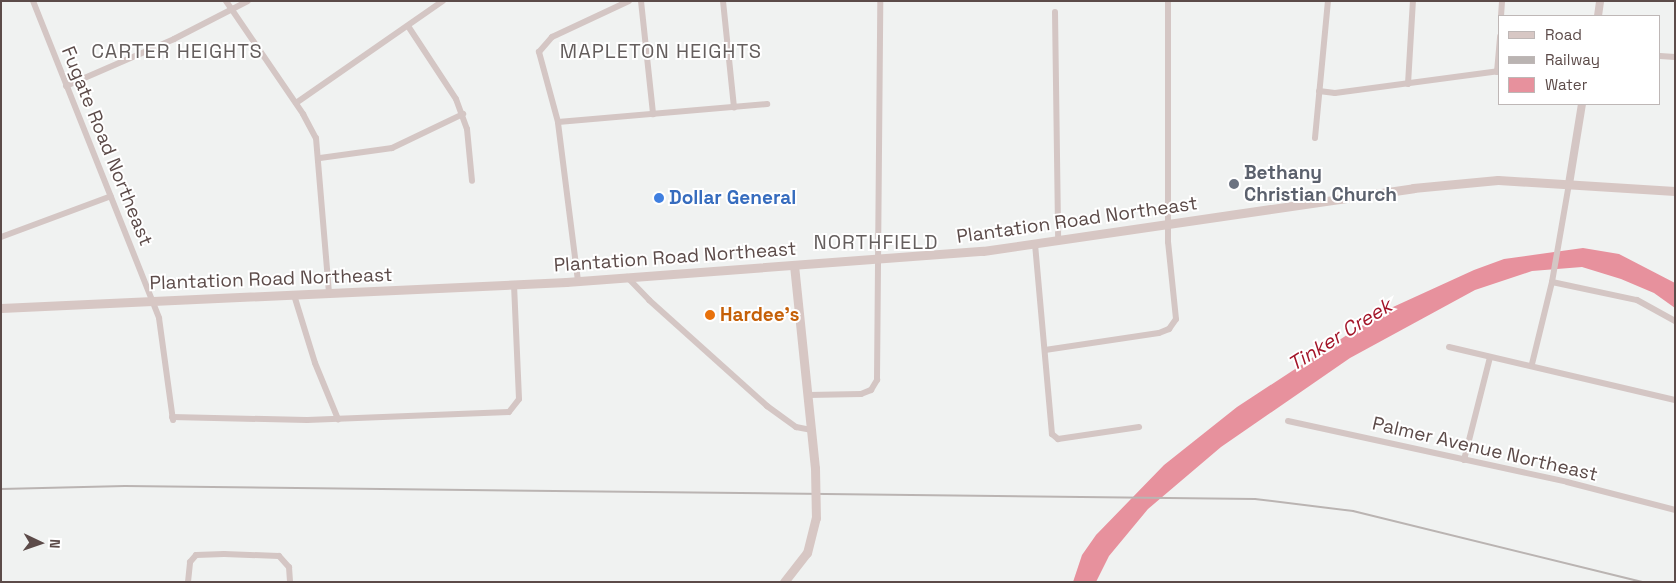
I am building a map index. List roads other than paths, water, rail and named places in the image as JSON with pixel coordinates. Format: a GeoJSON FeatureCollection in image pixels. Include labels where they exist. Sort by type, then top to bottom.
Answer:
{"type":"FeatureCollection","features":[{"type":"Feature","properties":{"kind":"main road","name":"Plantation Road Northeast"},"geometry":{"type":"LineString","coordinates":[[1,308],[153,299],[329,294],[578,281],[880,259],[1058,241],[1463,182],[1519,180],[1675,191]]}},
{"type":"Feature","properties":{"kind":"main road"},"geometry":{"type":"LineString","coordinates":[[784,582],[807,553],[816,518],[815,468],[794,265]]}},
{"type":"Feature","properties":{"kind":"street","name":"Fugate Road Northeast"},"geometry":{"type":"LineString","coordinates":[[33,1],[153,299],[164,336],[172,419],[338,419]]}},
{"type":"Feature","properties":{"kind":"street"},"geometry":{"type":"LineString","coordinates":[[226,1],[296,103],[316,138],[320,158],[329,294]]}},
{"type":"Feature","properties":{"kind":"street"},"geometry":{"type":"LineString","coordinates":[[66,86],[233,12],[248,1]]}},
{"type":"Feature","properties":{"kind":"street"},"geometry":{"type":"LineString","coordinates":[[296,103],[443,1]]}},
{"type":"Feature","properties":{"kind":"street"},"geometry":{"type":"LineString","coordinates":[[578,281],[558,122],[540,62],[541,46],[552,37],[629,1]]}},
{"type":"Feature","properties":{"kind":"street"},"geometry":{"type":"LineString","coordinates":[[641,1],[645,17],[653,114]]}},
{"type":"Feature","properties":{"kind":"street"},"geometry":{"type":"LineString","coordinates":[[723,1],[734,107]]}},
{"type":"Feature","properties":{"kind":"street"},"geometry":{"type":"LineString","coordinates":[[808,395],[861,394],[875,386],[880,259],[880,1]]}},
{"type":"Feature","properties":{"kind":"street"},"geometry":{"type":"LineString","coordinates":[[1045,350],[1158,333],[1168,329],[1176,319],[1177,308],[1168,224],[1168,1]]}},
{"type":"Feature","properties":{"kind":"street"},"geometry":{"type":"LineString","coordinates":[[1314,138],[1328,1]]}},
{"type":"Feature","properties":{"kind":"street"},"geometry":{"type":"LineString","coordinates":[[1408,84],[1414,1]]}},
{"type":"Feature","properties":{"kind":"street"},"geometry":{"type":"LineString","coordinates":[[1501,15],[1502,1]]}},
{"type":"Feature","properties":{"kind":"street"},"geometry":{"type":"LineString","coordinates":[[1598,15],[1600,1]]}},
{"type":"Feature","properties":{"kind":"street"},"geometry":{"type":"LineString","coordinates":[[1055,12],[1058,241]]}},
{"type":"Feature","properties":{"kind":"street"},"geometry":{"type":"LineString","coordinates":[[408,26],[446,81],[463,114],[472,182]]}},
{"type":"Feature","properties":{"kind":"street"},"geometry":{"type":"LineString","coordinates":[[1661,56],[1675,57]]}},
{"type":"Feature","properties":{"kind":"street"},"geometry":{"type":"LineString","coordinates":[[1319,91],[1335,93],[1498,72]]}},
{"type":"Feature","properties":{"kind":"street"},"geometry":{"type":"LineString","coordinates":[[558,122],[767,104]]}},
{"type":"Feature","properties":{"kind":"street"},"geometry":{"type":"LineString","coordinates":[[1532,364],[1552,282],[1582,105]]}},
{"type":"Feature","properties":{"kind":"street"},"geometry":{"type":"LineString","coordinates":[[320,158],[392,148],[463,114]]}},
{"type":"Feature","properties":{"kind":"street"},"geometry":{"type":"LineString","coordinates":[[1,238],[111,196]]}},
{"type":"Feature","properties":{"kind":"street"},"geometry":{"type":"LineString","coordinates":[[1035,244],[1045,350],[1049,430],[1056,438],[1138,427]]}},
{"type":"Feature","properties":{"kind":"street"},"geometry":{"type":"LineString","coordinates":[[627,277],[648,300],[767,406],[796,427],[811,430]]}},
{"type":"Feature","properties":{"kind":"street"},"geometry":{"type":"LineString","coordinates":[[1552,282],[1637,300],[1675,321]]}},
{"type":"Feature","properties":{"kind":"street"},"geometry":{"type":"LineString","coordinates":[[294,295],[315,363],[338,419],[506,412],[518,405],[514,284]]}},
{"type":"Feature","properties":{"kind":"street"},"geometry":{"type":"LineString","coordinates":[[1449,346],[1490,357],[1532,364],[1675,400]]}},
{"type":"Feature","properties":{"kind":"street"},"geometry":{"type":"LineString","coordinates":[[1464,460],[1490,357]]}},
{"type":"Feature","properties":{"kind":"street","name":"Palmer Avenue Northeast"},"geometry":{"type":"LineString","coordinates":[[1288,421],[1675,510]]}},
{"type":"Feature","properties":{"kind":"street"},"geometry":{"type":"LineString","coordinates":[[188,582],[190,562],[200,554],[279,556],[287,562],[290,582]]}},
{"type":"Feature","properties":{"kind":"water"},"geometry":{"type":"Polygon","coordinates":[[[1583,248],[1619,254],[1675,283],[1675,308],[1654,293],[1621,279],[1582,267],[1532,271],[1475,290],[1350,358],[1221,447],[1148,509],[1109,556],[1096,582],[1073,582],[1082,555],[1096,535],[1164,465],[1237,407],[1393,307],[1474,270],[1504,259],[1583,248]]]}},
{"type":"Feature","properties":{"kind":"railway"},"geometry":{"type":"LineString","coordinates":[[1,489],[125,486],[1255,499],[1353,511],[1643,582]]}},
{"type":"Feature","properties":{"kind":"place","name":"Bethany Christian Church"},"geometry":{"type":"Point","coordinates":[1234,184]}},
{"type":"Feature","properties":{"kind":"place","name":"Dollar General"},"geometry":{"type":"Point","coordinates":[659,198]}},
{"type":"Feature","properties":{"kind":"place","name":"Hardee's"},"geometry":{"type":"Point","coordinates":[710,315]}},
{"type":"Feature","properties":{"kind":"district","name":"CARTER HEIGHTS"},"geometry":{"type":"Point","coordinates":[177,51]}},
{"type":"Feature","properties":{"kind":"district","name":"MAPLETON HEIGHTS"},"geometry":{"type":"Point","coordinates":[661,51]}},
{"type":"Feature","properties":{"kind":"district","name":"NORTHFIELD"},"geometry":{"type":"Point","coordinates":[876,242]}},
{"type":"Feature","properties":{"kind":"water label","name":"Tinker Creek"},"geometry":{"type":"Point","coordinates":[1340,335]}}]}
